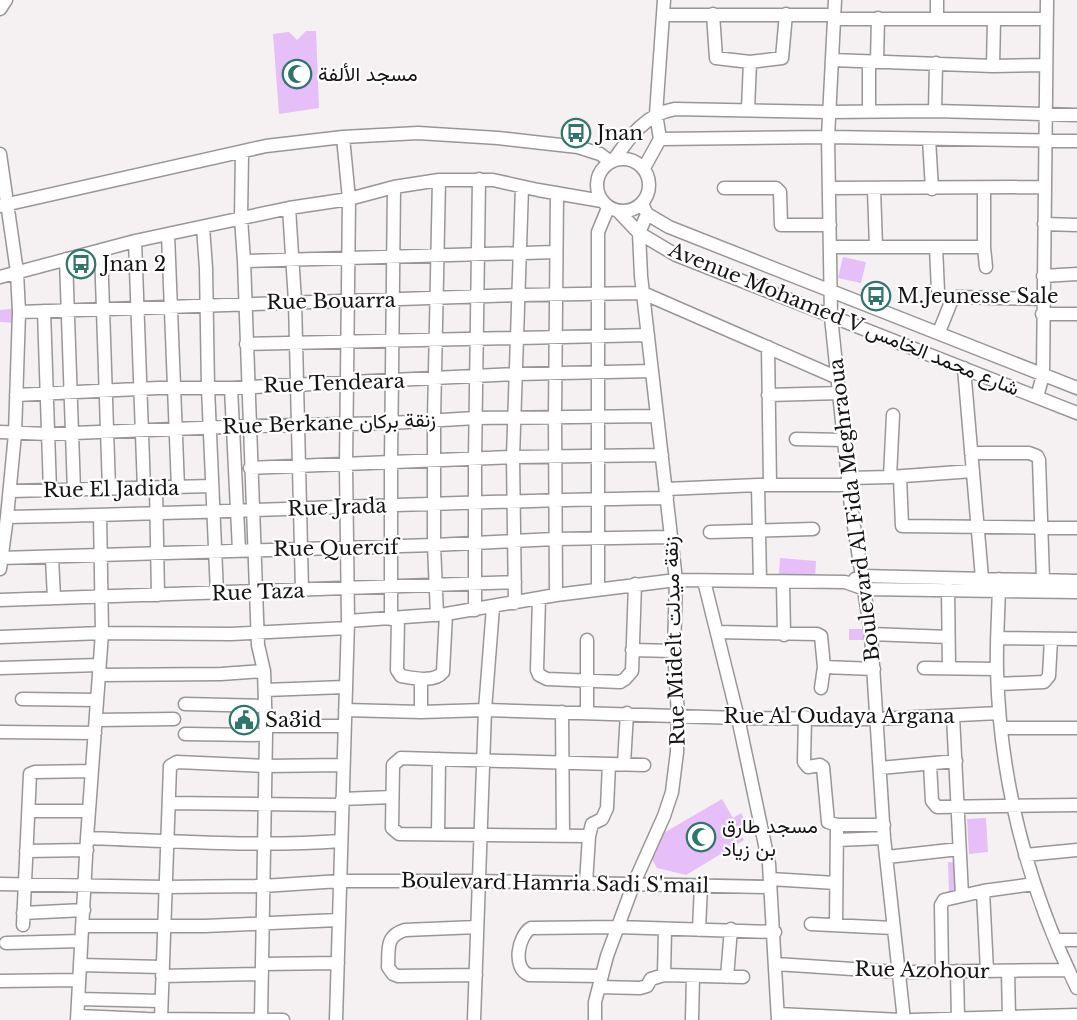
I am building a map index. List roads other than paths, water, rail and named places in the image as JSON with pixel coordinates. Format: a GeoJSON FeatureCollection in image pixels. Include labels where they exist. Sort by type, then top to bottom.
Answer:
{"type":"FeatureCollection","features":[{"type":"Feature","properties":{"kind":"street"},"geometry":{"type":"LineString","coordinates":[[0,9],[6,0]]}},
{"type":"Feature","properties":{"kind":"street"},"geometry":{"type":"LineString","coordinates":[[644,168],[660,139],[656,114],[664,0]]}},
{"type":"Feature","properties":{"kind":"street"},"geometry":{"type":"LineString","coordinates":[[748,0],[748,14]]}},
{"type":"Feature","properties":{"kind":"street","name":"Boulevard Al Fida Meghraoua"},"geometry":{"type":"LineString","coordinates":[[835,0],[828,112],[831,317],[849,482],[871,634],[884,838],[902,1020]]}},
{"type":"Feature","properties":{"kind":"street"},"geometry":{"type":"LineString","coordinates":[[937,0],[937,19]]}},
{"type":"Feature","properties":{"kind":"street"},"geometry":{"type":"LineString","coordinates":[[1037,397],[1042,375],[1047,0]]}},
{"type":"Feature","properties":{"kind":"street"},"geometry":{"type":"LineString","coordinates":[[713,14],[716,58],[750,62],[782,58],[786,14]]}},
{"type":"Feature","properties":{"kind":"street"},"geometry":{"type":"LineString","coordinates":[[663,15],[786,14],[834,17],[1046,20]]}},
{"type":"Feature","properties":{"kind":"street"},"geometry":{"type":"LineString","coordinates":[[869,112],[878,18]]}},
{"type":"Feature","properties":{"kind":"street"},"geometry":{"type":"LineString","coordinates":[[993,66],[994,20]]}},
{"type":"Feature","properties":{"kind":"street"},"geometry":{"type":"LineString","coordinates":[[832,60],[993,66],[1046,65]]}},
{"type":"Feature","properties":{"kind":"street"},"geometry":{"type":"LineString","coordinates":[[748,109],[750,62]]}},
{"type":"Feature","properties":{"kind":"street"},"geometry":{"type":"LineString","coordinates":[[935,111],[936,63]]}},
{"type":"Feature","properties":{"kind":"street"},"geometry":{"type":"LineString","coordinates":[[610,207],[597,190],[597,179],[602,169],[612,161],[633,132],[656,114],[675,109],[828,112],[935,111],[1077,115]]}},
{"type":"Feature","properties":{"kind":"street"},"geometry":{"type":"LineString","coordinates":[[0,277],[135,241],[289,208],[349,199],[394,187],[439,180],[493,180],[557,193],[629,212],[645,209],[650,183],[644,168],[639,164],[626,159],[612,161],[600,154],[578,147],[498,138],[418,133],[344,137],[266,146],[4,205]]}},
{"type":"Feature","properties":{"kind":"street"},"geometry":{"type":"LineString","coordinates":[[336,1020],[348,625],[346,465],[349,199],[344,137]]}},
{"type":"Feature","properties":{"kind":"street"},"geometry":{"type":"LineString","coordinates":[[660,139],[828,137],[1077,141]]}},
{"type":"Feature","properties":{"kind":"street"},"geometry":{"type":"LineString","coordinates":[[929,139],[932,189]]}},
{"type":"Feature","properties":{"kind":"street"},"geometry":{"type":"LineString","coordinates":[[242,153],[241,218],[249,386],[250,468],[259,653],[264,671],[266,731],[261,1020]]}},
{"type":"Feature","properties":{"kind":"street"},"geometry":{"type":"LineString","coordinates":[[0,154],[4,205],[17,272],[19,312],[15,434],[1,554]]}},
{"type":"Feature","properties":{"kind":"street"},"geometry":{"type":"LineString","coordinates":[[475,610],[479,179]]}},
{"type":"Feature","properties":{"kind":"street"},"geometry":{"type":"LineString","coordinates":[[394,187],[391,423],[392,587],[397,670],[401,676],[421,679],[437,677],[443,672],[442,614],[435,586],[434,545],[439,180]]}},
{"type":"Feature","properties":{"kind":"street"},"geometry":{"type":"LineString","coordinates":[[515,603],[513,457],[522,187]]}},
{"type":"Feature","properties":{"kind":"street"},"geometry":{"type":"LineString","coordinates":[[829,189],[1044,187]]}},
{"type":"Feature","properties":{"kind":"street"},"geometry":{"type":"LineString","coordinates":[[724,188],[776,188],[780,192],[781,225],[830,225]]}},
{"type":"Feature","properties":{"kind":"street"},"geometry":{"type":"LineString","coordinates":[[984,188],[986,267]]}},
{"type":"Feature","properties":{"kind":"street"},"geometry":{"type":"LineString","coordinates":[[874,189],[876,247]]}},
{"type":"Feature","properties":{"kind":"street"},"geometry":{"type":"LineString","coordinates":[[556,595],[557,193]]}},
{"type":"Feature","properties":{"kind":"street"},"geometry":{"type":"LineString","coordinates":[[598,589],[598,232],[610,207]]}},
{"type":"Feature","properties":{"kind":"street","name":"Avenue Mohamed V شارع محمد الخامس"},"geometry":{"type":"LineString","coordinates":[[610,207],[639,233],[676,255],[1077,413]]}},
{"type":"Feature","properties":{"kind":"street"},"geometry":{"type":"LineString","coordinates":[[289,208],[295,301],[302,590]]}},
{"type":"Feature","properties":{"kind":"street","name":"Avenue Mohamed V شارع محمد الخامس"},"geometry":{"type":"LineString","coordinates":[[645,209],[669,227],[1077,388]]}},
{"type":"Feature","properties":{"kind":"street","name":"Rue Midelt زنقة ميدلت"},"geometry":{"type":"LineString","coordinates":[[595,1020],[595,1002],[606,956],[634,883],[664,816],[672,792],[677,752],[678,715],[674,651],[676,580],[643,293],[639,233],[645,209]]}},
{"type":"Feature","properties":{"kind":"street"},"geometry":{"type":"LineString","coordinates":[[1044,224],[1077,225]]}},
{"type":"Feature","properties":{"kind":"street"},"geometry":{"type":"LineString","coordinates":[[202,227],[207,305],[208,388],[217,593]]}},
{"type":"Feature","properties":{"kind":"street"},"geometry":{"type":"LineString","coordinates":[[168,234],[178,488]]}},
{"type":"Feature","properties":{"kind":"street"},"geometry":{"type":"LineString","coordinates":[[135,241],[141,431],[150,489],[157,513],[158,595]]}},
{"type":"Feature","properties":{"kind":"street"},"geometry":{"type":"LineString","coordinates":[[831,247],[984,247]]}},
{"type":"Feature","properties":{"kind":"street"},"geometry":{"type":"LineString","coordinates":[[936,247],[938,291]]}},
{"type":"Feature","properties":{"kind":"street"},"geometry":{"type":"LineString","coordinates":[[101,250],[105,432],[109,489]]}},
{"type":"Feature","properties":{"kind":"street"},"geometry":{"type":"LineString","coordinates":[[244,261],[556,252]]}},
{"type":"Feature","properties":{"kind":"street"},"geometry":{"type":"LineString","coordinates":[[66,259],[74,491]]}},
{"type":"Feature","properties":{"kind":"street"},"geometry":{"type":"LineString","coordinates":[[1043,276],[1077,274]]}},
{"type":"Feature","properties":{"kind":"street"},"geometry":{"type":"LineString","coordinates":[[643,293],[838,378]]}},
{"type":"Feature","properties":{"kind":"street","name":"Rue Bouarra"},"geometry":{"type":"LineString","coordinates":[[19,312],[295,301],[643,293]]}},
{"type":"Feature","properties":{"kind":"street"},"geometry":{"type":"LineString","coordinates":[[939,332],[951,302],[957,297],[1043,299]]}},
{"type":"Feature","properties":{"kind":"street"},"geometry":{"type":"LineString","coordinates":[[44,311],[50,491]]}},
{"type":"Feature","properties":{"kind":"street"},"geometry":{"type":"LineString","coordinates":[[1042,314],[1077,314]]}},
{"type":"Feature","properties":{"kind":"street"},"geometry":{"type":"LineString","coordinates":[[246,344],[648,334]]}},
{"type":"Feature","properties":{"kind":"street"},"geometry":{"type":"LineString","coordinates":[[760,580],[758,531],[764,485],[768,347]]}},
{"type":"Feature","properties":{"kind":"street"},"geometry":{"type":"LineString","coordinates":[[964,368],[982,578]]}},
{"type":"Feature","properties":{"kind":"street","name":"Rue Tendeara"},"geometry":{"type":"LineString","coordinates":[[16,395],[140,389],[231,388],[516,374],[652,371]]}},
{"type":"Feature","properties":{"kind":"street"},"geometry":{"type":"LineString","coordinates":[[231,388],[239,550]]}},
{"type":"Feature","properties":{"kind":"street"},"geometry":{"type":"LineString","coordinates":[[768,395],[840,393]]}},
{"type":"Feature","properties":{"kind":"street"},"geometry":{"type":"LineString","coordinates":[[893,415],[895,477],[902,526],[1077,528]]}},
{"type":"Feature","properties":{"kind":"street","name":"Rue Berkane زنقة بركان"},"geometry":{"type":"LineString","coordinates":[[0,432],[48,434],[233,426],[391,423],[476,418],[657,416]]}},
{"type":"Feature","properties":{"kind":"street"},"geometry":{"type":"LineString","coordinates":[[796,439],[844,440]]}},
{"type":"Feature","properties":{"kind":"street"},"geometry":{"type":"LineString","coordinates":[[971,453],[1029,453],[1037,456],[1043,528],[1043,579]]}},
{"type":"Feature","properties":{"kind":"street"},"geometry":{"type":"LineString","coordinates":[[250,468],[513,457],[662,455]]}},
{"type":"Feature","properties":{"kind":"street","name":"Rue Jrada"},"geometry":{"type":"LineString","coordinates":[[7,517],[597,499],[973,471]]}},
{"type":"Feature","properties":{"kind":"street","name":"Rue El Jadida"},"geometry":{"type":"LineString","coordinates":[[10,491],[212,486]]}},
{"type":"Feature","properties":{"kind":"street"},"geometry":{"type":"LineString","coordinates":[[100,515],[102,633],[89,811],[78,1018],[283,1020]]}},
{"type":"Feature","properties":{"kind":"street"},"geometry":{"type":"LineString","coordinates":[[710,532],[813,529]]}},
{"type":"Feature","properties":{"kind":"street","name":"Rue Quercif"},"geometry":{"type":"LineString","coordinates":[[1,554],[52,558],[239,550],[391,547],[555,539],[671,537]]}},
{"type":"Feature","properties":{"kind":"street"},"geometry":{"type":"LineString","coordinates":[[52,558],[54,598]]}},
{"type":"Feature","properties":{"kind":"street"},"geometry":{"type":"LineString","coordinates":[[863,583],[982,578],[999,585],[1077,592]]}},
{"type":"Feature","properties":{"kind":"street"},"geometry":{"type":"LineString","coordinates":[[0,637],[102,633],[175,635],[348,625],[475,610],[556,595],[676,580],[845,582],[948,589],[1043,579],[1077,581]]}},
{"type":"Feature","properties":{"kind":"street"},"geometry":{"type":"LineString","coordinates":[[704,581],[718,632],[765,840],[775,932],[778,1017],[902,1020]]}},
{"type":"Feature","properties":{"kind":"street","name":"Rue Taza"},"geometry":{"type":"LineString","coordinates":[[0,600],[515,582]]}},
{"type":"Feature","properties":{"kind":"street"},"geometry":{"type":"LineString","coordinates":[[783,582],[784,635]]}},
{"type":"Feature","properties":{"kind":"street"},"geometry":{"type":"LineString","coordinates":[[539,598],[537,670],[539,675],[547,679],[620,682],[632,671],[635,584]]}},
{"type":"Feature","properties":{"kind":"street"},"geometry":{"type":"LineString","coordinates":[[999,585],[997,638],[999,713],[1013,806],[1034,884],[1077,988]]}},
{"type":"Feature","properties":{"kind":"street"},"geometry":{"type":"LineString","coordinates":[[948,589],[949,668]]}},
{"type":"Feature","properties":{"kind":"street"},"geometry":{"type":"LineString","coordinates":[[474,1020],[485,710],[493,607]]}},
{"type":"Feature","properties":{"kind":"street"},"geometry":{"type":"LineString","coordinates":[[718,632],[817,634],[822,639],[824,667],[821,688]]}},
{"type":"Feature","properties":{"kind":"street"},"geometry":{"type":"LineString","coordinates":[[871,634],[948,637]]}},
{"type":"Feature","properties":{"kind":"street"},"geometry":{"type":"LineString","coordinates":[[997,638],[1077,639]]}},
{"type":"Feature","properties":{"kind":"street"},"geometry":{"type":"LineString","coordinates":[[998,684],[1044,682],[1049,676],[1051,639]]}},
{"type":"Feature","properties":{"kind":"street"},"geometry":{"type":"LineString","coordinates":[[587,640],[587,713]]}},
{"type":"Feature","properties":{"kind":"street"},"geometry":{"type":"LineString","coordinates":[[632,650],[674,651]]}},
{"type":"Feature","properties":{"kind":"street"},"geometry":{"type":"LineString","coordinates":[[824,667],[874,669]]}},
{"type":"Feature","properties":{"kind":"street"},"geometry":{"type":"LineString","coordinates":[[0,668],[221,674],[264,671]]}},
{"type":"Feature","properties":{"kind":"street"},"geometry":{"type":"LineString","coordinates":[[924,668],[997,669]]}},
{"type":"Feature","properties":{"kind":"street"},"geometry":{"type":"LineString","coordinates":[[421,679],[421,712]]}},
{"type":"Feature","properties":{"kind":"street"},"geometry":{"type":"LineString","coordinates":[[265,690],[345,687]]}},
{"type":"Feature","properties":{"kind":"street"},"geometry":{"type":"LineString","coordinates":[[22,699],[97,700]]}},
{"type":"Feature","properties":{"kind":"street"},"geometry":{"type":"LineString","coordinates":[[185,704],[265,706]]}},
{"type":"Feature","properties":{"kind":"street","name":"Rue Al Oudaya Argana"},"geometry":{"type":"LineString","coordinates":[[345,710],[421,712],[485,710],[738,718],[877,719],[999,713]]}},
{"type":"Feature","properties":{"kind":"street"},"geometry":{"type":"LineString","coordinates":[[562,712],[563,836]]}},
{"type":"Feature","properties":{"kind":"street"},"geometry":{"type":"LineString","coordinates":[[624,764],[627,713]]}},
{"type":"Feature","properties":{"kind":"street"},"geometry":{"type":"LineString","coordinates":[[953,716],[962,895]]}},
{"type":"Feature","properties":{"kind":"street"},"geometry":{"type":"LineString","coordinates":[[805,717],[804,762],[808,767],[820,765],[822,767],[827,820],[837,825],[884,825]]}},
{"type":"Feature","properties":{"kind":"street"},"geometry":{"type":"LineString","coordinates":[[0,732],[174,719]]}},
{"type":"Feature","properties":{"kind":"street"},"geometry":{"type":"LineString","coordinates":[[185,734],[344,726]]}},
{"type":"Feature","properties":{"kind":"street"},"geometry":{"type":"LineString","coordinates":[[1001,728],[1077,728]]}},
{"type":"Feature","properties":{"kind":"street"},"geometry":{"type":"LineString","coordinates":[[588,836],[399,834],[392,828],[392,770],[395,762],[401,758],[644,765]]}},
{"type":"Feature","properties":{"kind":"street"},"geometry":{"type":"LineString","coordinates":[[438,834],[439,759]]}},
{"type":"Feature","properties":{"kind":"street"},"geometry":{"type":"LineString","coordinates":[[880,768],[956,761]]}},
{"type":"Feature","properties":{"kind":"street"},"geometry":{"type":"LineString","coordinates":[[160,1019],[169,768],[174,763],[266,766],[343,765]]}},
{"type":"Feature","properties":{"kind":"street"},"geometry":{"type":"LineString","coordinates":[[586,883],[588,836],[592,824],[602,819],[607,808],[609,764]]}},
{"type":"Feature","properties":{"kind":"street"},"geometry":{"type":"LineString","coordinates":[[930,764],[932,801],[937,807],[1077,805]]}},
{"type":"Feature","properties":{"kind":"street"},"geometry":{"type":"LineString","coordinates":[[84,910],[23,919],[31,773],[92,771]]}},
{"type":"Feature","properties":{"kind":"street"},"geometry":{"type":"LineString","coordinates":[[169,803],[264,805],[342,802],[392,797]]}},
{"type":"Feature","properties":{"kind":"street"},"geometry":{"type":"LineString","coordinates":[[29,811],[89,811]]}},
{"type":"Feature","properties":{"kind":"street"},"geometry":{"type":"LineString","coordinates":[[836,924],[837,825]]}},
{"type":"Feature","properties":{"kind":"street"},"geometry":{"type":"LineString","coordinates":[[837,840],[884,838]]}},
{"type":"Feature","properties":{"kind":"street"},"geometry":{"type":"LineString","coordinates":[[26,850],[87,844],[167,841],[263,844],[341,841]]}},
{"type":"Feature","properties":{"kind":"street"},"geometry":{"type":"LineString","coordinates":[[887,857],[958,849]]}},
{"type":"Feature","properties":{"kind":"street"},"geometry":{"type":"LineString","coordinates":[[1025,855],[1077,850]]}},
{"type":"Feature","properties":{"kind":"street","name":"Boulevard Hamria Sadi S'mail"},"geometry":{"type":"LineString","coordinates":[[0,884],[165,887],[263,886],[340,881],[700,885],[836,883]]}},
{"type":"Feature","properties":{"kind":"street"},"geometry":{"type":"LineString","coordinates":[[942,972],[941,905],[944,900],[983,891],[1034,884]]}},
{"type":"Feature","properties":{"kind":"street"},"geometry":{"type":"LineString","coordinates":[[699,930],[700,885]]}},
{"type":"Feature","properties":{"kind":"street"},"geometry":{"type":"LineString","coordinates":[[983,891],[987,971]]}},
{"type":"Feature","properties":{"kind":"street"},"geometry":{"type":"LineString","coordinates":[[82,926],[163,927],[338,920]]}},
{"type":"Feature","properties":{"kind":"street"},"geometry":{"type":"LineString","coordinates":[[811,924],[893,928]]}},
{"type":"Feature","properties":{"kind":"street"},"geometry":{"type":"LineString","coordinates":[[476,975],[398,976],[387,967],[390,940],[398,932],[477,927]]}},
{"type":"Feature","properties":{"kind":"street"},"geometry":{"type":"LineString","coordinates":[[743,977],[664,975],[651,979],[646,986],[640,988],[529,975],[524,973],[520,966],[520,941],[523,934],[531,928],[618,927],[775,932]]}},
{"type":"Feature","properties":{"kind":"street"},"geometry":{"type":"LineString","coordinates":[[727,977],[731,929]]}},
{"type":"Feature","properties":{"kind":"street"},"geometry":{"type":"LineString","coordinates":[[664,930],[664,975]]}},
{"type":"Feature","properties":{"kind":"street"},"geometry":{"type":"LineString","coordinates":[[1056,940],[1077,940]]}},
{"type":"Feature","properties":{"kind":"street"},"geometry":{"type":"LineString","coordinates":[[6,943],[81,941]]}},
{"type":"Feature","properties":{"kind":"street"},"geometry":{"type":"LineString","coordinates":[[80,965],[162,971],[261,969],[338,963]]}},
{"type":"Feature","properties":{"kind":"street","name":"Rue Azohour"},"geometry":{"type":"LineString","coordinates":[[776,964],[898,972],[1068,970]]}},
{"type":"Feature","properties":{"kind":"street"},"geometry":{"type":"LineString","coordinates":[[957,971],[958,1019]]}},
{"type":"Feature","properties":{"kind":"street"},"geometry":{"type":"LineString","coordinates":[[1003,1019],[1008,971]]}},
{"type":"Feature","properties":{"kind":"street"},"geometry":{"type":"LineString","coordinates":[[692,1020],[693,976]]}},
{"type":"Feature","properties":{"kind":"street"},"geometry":{"type":"LineString","coordinates":[[0,981],[79,981]]}},
{"type":"Feature","properties":{"kind":"street"},"geometry":{"type":"LineString","coordinates":[[79,999],[161,1001]]}},
{"type":"Feature","properties":{"kind":"street"},"geometry":{"type":"LineString","coordinates":[[912,1020],[1047,1018],[1077,1015]]}},
{"type":"Feature","properties":{"kind":"place","name":"مسجد الألفة"},"geometry":{"type":"Point","coordinates":[297,74]}},
{"type":"Feature","properties":{"kind":"place","name":"Jnan"},"geometry":{"type":"Point","coordinates":[576,133]}},
{"type":"Feature","properties":{"kind":"place","name":"Jnan 2"},"geometry":{"type":"Point","coordinates":[81,264]}},
{"type":"Feature","properties":{"kind":"place","name":"M.Jeunesse Sale"},"geometry":{"type":"Point","coordinates":[876,296]}},
{"type":"Feature","properties":{"kind":"place","name":"Sa3id"},"geometry":{"type":"Point","coordinates":[244,720]}},
{"type":"Feature","properties":{"kind":"place","name":"مسجد طارق بن زياد"},"geometry":{"type":"Point","coordinates":[701,837]}}]}
